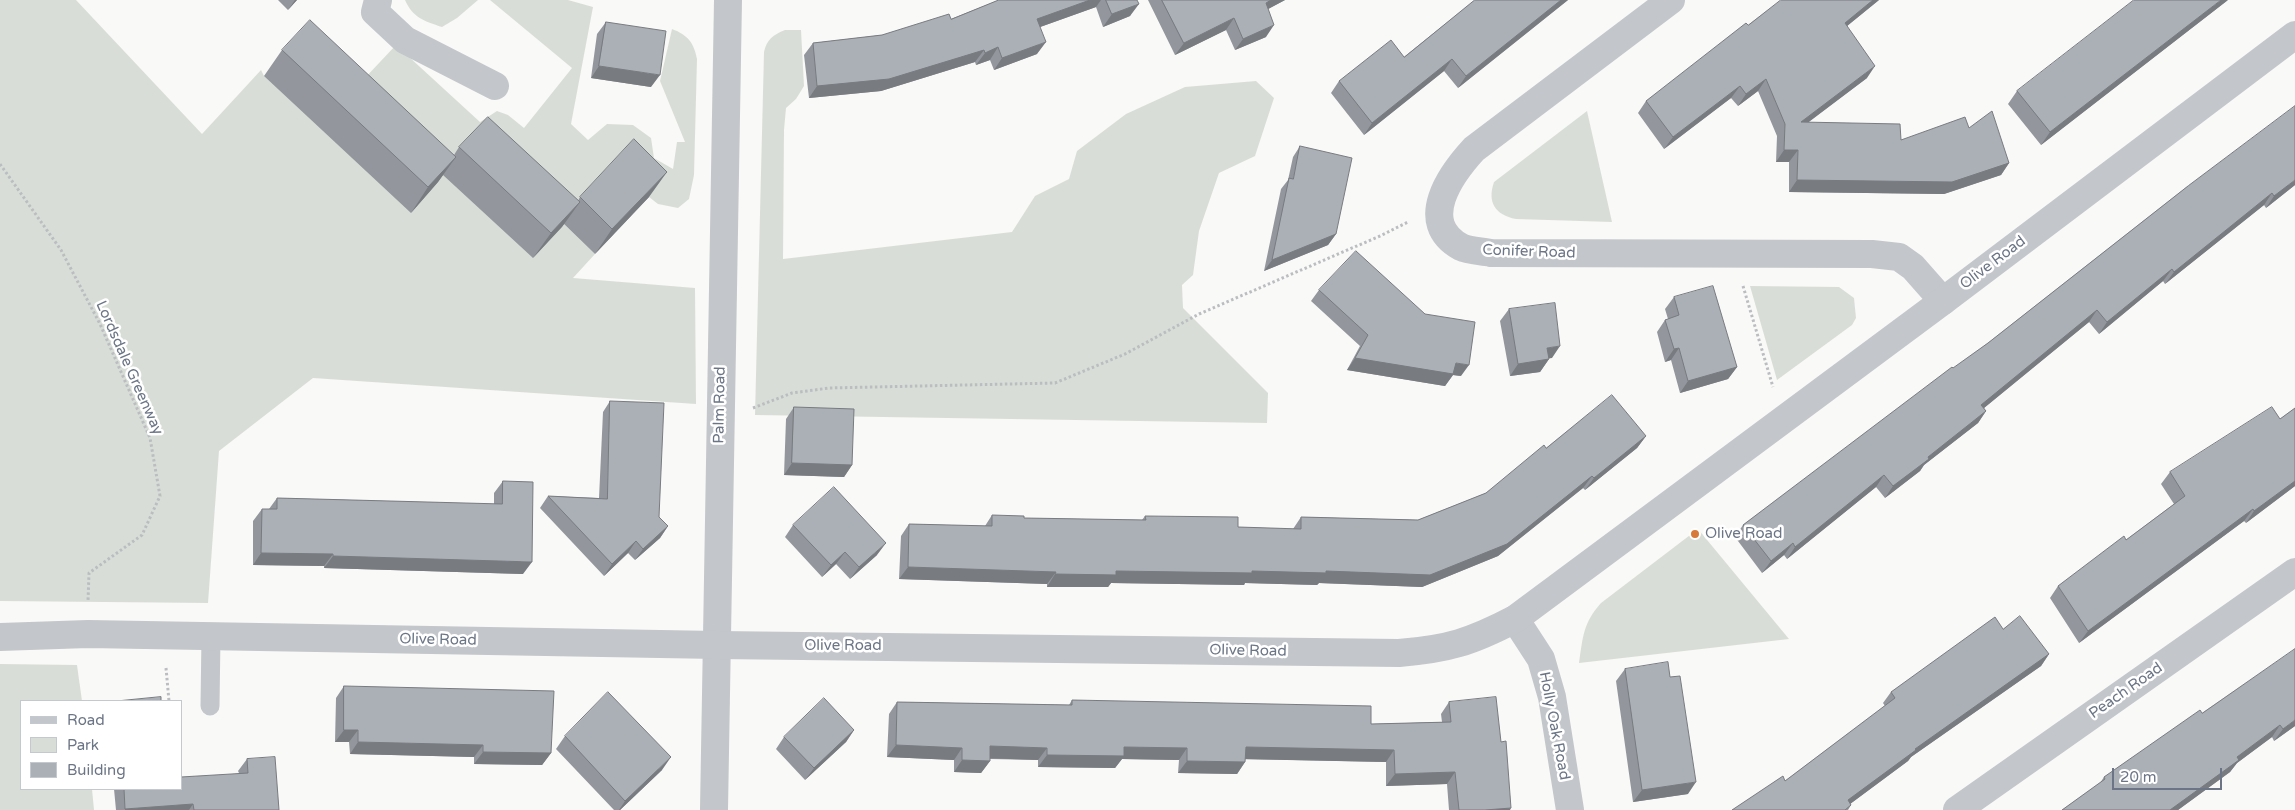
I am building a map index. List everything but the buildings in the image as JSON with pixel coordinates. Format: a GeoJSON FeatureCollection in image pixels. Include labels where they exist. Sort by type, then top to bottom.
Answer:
{"type":"FeatureCollection","features":[{"type":"Feature","properties":{"kind":"street"},"geometry":{"type":"LineString","coordinates":[[378,0],[375,12],[405,40],[495,86]]}},
{"type":"Feature","properties":{"kind":"street","name":"Palm Road"},"geometry":{"type":"LineString","coordinates":[[714,810],[728,0]]}},
{"type":"Feature","properties":{"kind":"street"},"geometry":{"type":"LineString","coordinates":[[1439,206],[1446,186],[1456,168],[1474,150],[1671,0]]}},
{"type":"Feature","properties":{"kind":"street","name":"Olive Road"},"geometry":{"type":"LineString","coordinates":[[0,637],[88,634],[717,645],[1399,653],[1460,645],[1515,619],[1943,301],[2295,35]]}},
{"type":"Feature","properties":{"kind":"street","name":"Conifer Road"},"geometry":{"type":"LineString","coordinates":[[1439,206],[1441,224],[1448,237],[1462,248],[1491,253],[1872,254],[1899,257],[1913,267],[1943,301]]}},
{"type":"Feature","properties":{"kind":"street","name":"Peach Road"},"geometry":{"type":"LineString","coordinates":[[1957,810],[2295,572]]}},
{"type":"Feature","properties":{"kind":"street","name":"Holly Oak Road"},"geometry":{"type":"LineString","coordinates":[[1515,619],[1541,658],[1552,697],[1570,810]]}},
{"type":"Feature","properties":{"kind":"lane"},"geometry":{"type":"LineString","coordinates":[[210,706],[211,636]]}},
{"type":"Feature","properties":{"kind":"path","name":"Lordsdale Greenway"},"geometry":{"type":"LineString","coordinates":[[0,164],[61,250],[100,324],[150,438],[160,496],[142,535],[89,572],[88,634]]}},
{"type":"Feature","properties":{"kind":"path"},"geometry":{"type":"LineString","coordinates":[[720,408],[755,408],[792,393],[829,388],[1055,383],[1125,354],[1198,314],[1380,236],[1439,206]]}},
{"type":"Feature","properties":{"kind":"path"},"geometry":{"type":"LineString","coordinates":[[1734,254],[1783,420]]}},
{"type":"Feature","properties":{"kind":"green space"},"geometry":{"type":"Polygon","coordinates":[[[0,0],[76,0],[202,134],[261,70],[264,76],[347,97],[396,45],[480,122],[497,111],[508,115],[524,128],[572,68],[490,0],[568,0],[593,7],[571,124],[588,140],[607,124],[633,125],[651,138],[654,158],[673,169],[677,142],[685,142],[660,81],[672,29],[682,34],[692,44],[697,59],[694,175],[689,199],[678,208],[658,204],[649,197],[563,223],[595,254],[573,278],[695,288],[696,404],[313,378],[219,451],[208,603],[0,601],[0,0]]]}},
{"type":"Feature","properties":{"kind":"green space"},"geometry":{"type":"Polygon","coordinates":[[[405,0],[478,0],[457,18],[442,27],[415,15],[405,0]]]}},
{"type":"Feature","properties":{"kind":"green space"},"geometry":{"type":"Polygon","coordinates":[[[785,30],[801,30],[804,86],[796,99],[786,108],[784,130],[783,259],[1012,232],[1035,196],[1069,179],[1077,151],[1126,114],[1185,87],[1256,81],[1274,98],[1255,156],[1219,173],[1199,231],[1193,275],[1182,285],[1183,308],[1268,393],[1267,423],[755,415],[764,52],[771,38],[785,30]]]}},
{"type":"Feature","properties":{"kind":"green space"},"geometry":{"type":"Polygon","coordinates":[[[1587,111],[1612,222],[1516,219],[1498,211],[1492,201],[1494,182],[1587,111]]]}},
{"type":"Feature","properties":{"kind":"green space"},"geometry":{"type":"Polygon","coordinates":[[[1750,286],[1839,287],[1854,298],[1856,318],[1852,325],[1777,380],[1750,286]]]}},
{"type":"Feature","properties":{"kind":"green space"},"geometry":{"type":"Polygon","coordinates":[[[1698,529],[1789,639],[1579,663],[1587,624],[1601,603],[1698,529]]]}},
{"type":"Feature","properties":{"kind":"green space"},"geometry":{"type":"Polygon","coordinates":[[[0,664],[77,665],[82,700],[20,700],[20,790],[92,790],[94,810],[0,810],[0,664]]]}},
{"type":"Feature","properties":{"kind":"place","name":"Olive Road"},"geometry":{"type":"Point","coordinates":[1695,534]}}]}
